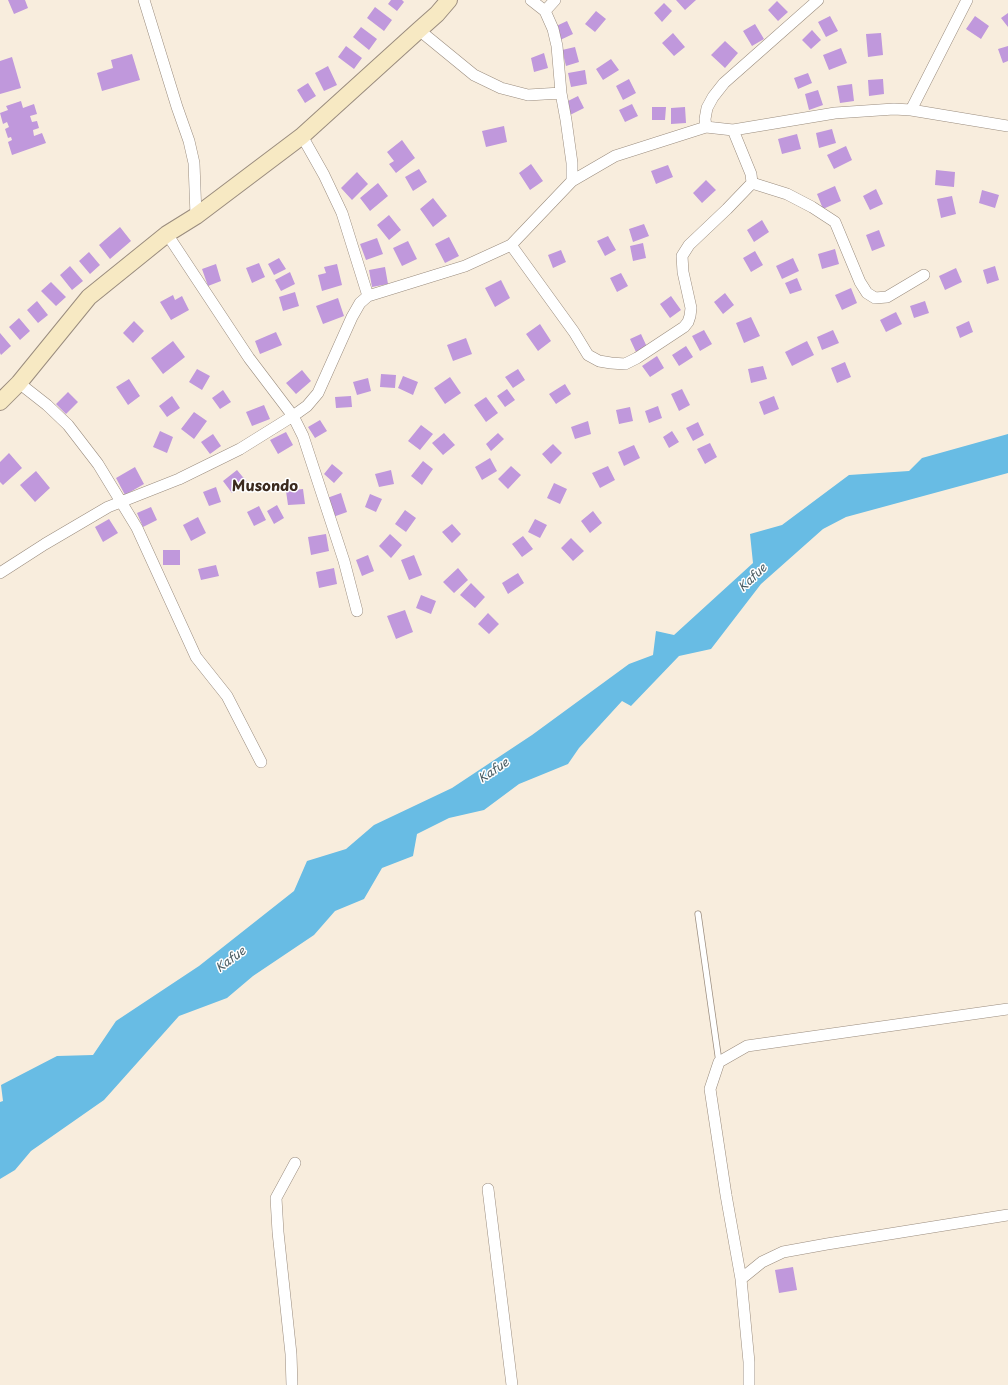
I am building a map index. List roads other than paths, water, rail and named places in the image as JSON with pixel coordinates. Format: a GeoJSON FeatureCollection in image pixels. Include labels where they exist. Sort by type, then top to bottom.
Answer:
{"type":"FeatureCollection","features":[{"type":"Feature","properties":{"kind":"street"},"geometry":{"type":"LineString","coordinates":[[144,0],[177,107],[190,141],[194,163],[196,216]]}},
{"type":"Feature","properties":{"kind":"street"},"geometry":{"type":"LineString","coordinates":[[0,402],[19,383],[89,297],[167,234],[196,216],[302,136],[437,14],[449,0]]}},
{"type":"Feature","properties":{"kind":"street"},"geometry":{"type":"LineString","coordinates":[[531,0],[544,11],[553,29],[557,46],[561,93],[572,163],[572,181]]}},
{"type":"Feature","properties":{"kind":"street"},"geometry":{"type":"LineString","coordinates":[[544,11],[555,0]]}},
{"type":"Feature","properties":{"kind":"street"},"geometry":{"type":"LineString","coordinates":[[706,127],[705,119],[707,108],[713,97],[724,83],[818,0]]}},
{"type":"Feature","properties":{"kind":"street"},"geometry":{"type":"LineString","coordinates":[[912,110],[967,0]]}},
{"type":"Feature","properties":{"kind":"street"},"geometry":{"type":"LineString","coordinates":[[419,30],[474,75],[500,88],[528,95],[561,93]]}},
{"type":"Feature","properties":{"kind":"street"},"geometry":{"type":"LineString","coordinates":[[0,573],[102,510],[179,479],[240,450],[293,416],[307,406],[318,392],[352,317],[360,303],[368,296],[465,266],[511,245],[572,181],[615,156],[706,127],[733,130],[835,113],[894,109],[912,110],[1008,126]]}},
{"type":"Feature","properties":{"kind":"street"},"geometry":{"type":"LineString","coordinates":[[511,245],[574,332],[588,355],[599,361],[625,364],[637,358],[684,327],[688,322],[691,308],[683,272],[682,256],[689,245],[752,183],[752,174],[733,130]]}},
{"type":"Feature","properties":{"kind":"street"},"geometry":{"type":"LineString","coordinates":[[302,136],[324,175],[342,213],[368,296]]}},
{"type":"Feature","properties":{"kind":"street"},"geometry":{"type":"LineString","coordinates":[[752,183],[787,194],[812,207],[835,222],[860,282],[868,293],[875,298],[887,297],[924,275]]}},
{"type":"Feature","properties":{"kind":"street"},"geometry":{"type":"LineString","coordinates":[[167,234],[249,358],[293,416],[303,436],[344,561],[357,611]]}},
{"type":"Feature","properties":{"kind":"street"},"geometry":{"type":"LineString","coordinates":[[19,383],[48,405],[68,425],[98,464],[122,501],[137,528],[196,657],[227,696],[261,762]]}},
{"type":"Feature","properties":{"kind":"street"},"geometry":{"type":"LineString","coordinates":[[749,1385],[749,1362],[741,1279],[726,1195],[710,1089],[719,1062],[747,1046],[1008,1009]]}},
{"type":"Feature","properties":{"kind":"street"},"geometry":{"type":"LineString","coordinates":[[292,1385],[291,1354],[278,1232],[276,1198],[295,1162]]}},
{"type":"Feature","properties":{"kind":"street"},"geometry":{"type":"LineString","coordinates":[[488,1189],[512,1385]]}},
{"type":"Feature","properties":{"kind":"street"},"geometry":{"type":"LineString","coordinates":[[741,1279],[762,1262],[783,1252],[1008,1215]]}},
{"type":"Feature","properties":{"kind":"lane"},"geometry":{"type":"LineString","coordinates":[[698,914],[719,1062]]}},
{"type":"Feature","properties":{"kind":"water","name":"Kafue"},"geometry":{"type":"Polygon","coordinates":[[[1008,434],[1008,473],[846,517],[823,529],[761,584],[711,649],[679,656],[631,706],[622,701],[579,748],[568,764],[519,784],[484,810],[449,818],[417,834],[413,856],[382,868],[364,899],[335,911],[314,935],[253,976],[227,998],[179,1016],[104,1100],[31,1151],[15,1170],[0,1179],[0,1102],[3,1101],[1,1085],[57,1056],[93,1055],[116,1021],[199,966],[294,891],[307,861],[346,849],[374,825],[452,788],[532,735],[629,664],[653,655],[656,631],[674,635],[753,563],[750,534],[782,525],[849,475],[909,471],[922,458],[1008,434]]]}},
{"type":"Feature","properties":{"kind":"district","name":"Musondo"},"geometry":{"type":"Point","coordinates":[265,487]}}]}
